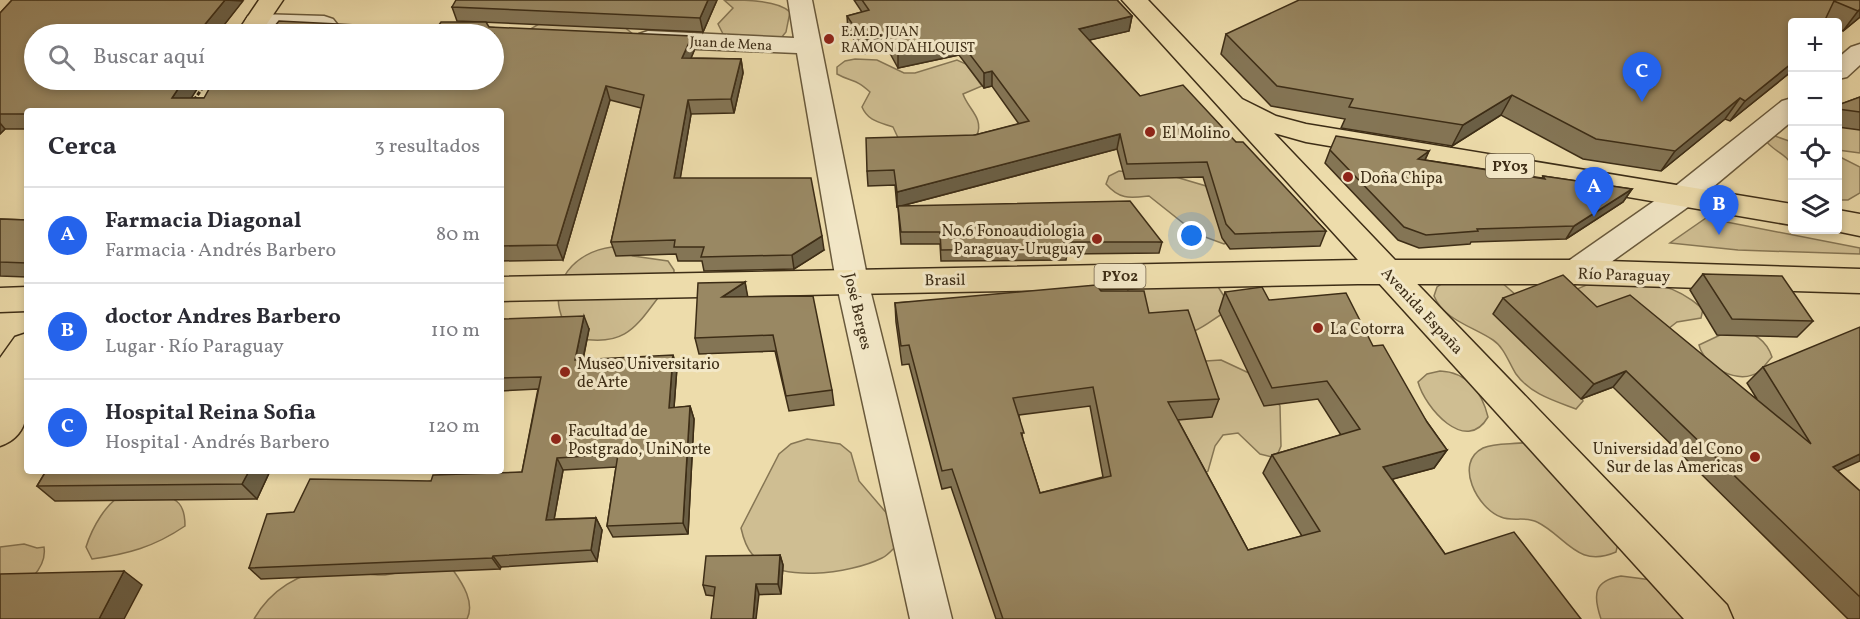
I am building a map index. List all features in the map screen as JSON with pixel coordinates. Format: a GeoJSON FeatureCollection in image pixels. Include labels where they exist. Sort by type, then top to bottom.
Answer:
{"type":"FeatureCollection","features":[{"type":"Feature","properties":{"kind":"main road"},"geometry":{"type":"LineString","coordinates":[[255,24],[271,0]]}},
{"type":"Feature","properties":{"kind":"main road","name":"Avenida España"},"geometry":{"type":"LineString","coordinates":[[1134,0],[1712,619]]}},
{"type":"Feature","properties":{"kind":"main road","name":"PY03"},"geometry":{"type":"LineString","coordinates":[[1232,105],[1266,122],[1306,133],[1788,213]]}},
{"type":"Feature","properties":{"kind":"main road"},"geometry":{"type":"LineString","coordinates":[[1842,222],[1860,225]]}},
{"type":"Feature","properties":{"kind":"main road","name":"Río Paraguay"},"geometry":{"type":"LineString","coordinates":[[1388,273],[1575,272],[1860,281]]}},
{"type":"Feature","properties":{"kind":"main road","name":"Brasil"},"geometry":{"type":"LineString","coordinates":[[504,289],[1388,273]]}},
{"type":"Feature","properties":{"kind":"main road"},"geometry":{"type":"LineString","coordinates":[[0,300],[24,299]]}},
{"type":"Feature","properties":{"kind":"main road"},"geometry":{"type":"LineString","coordinates":[[0,385],[24,350]]}},
{"type":"Feature","properties":{"kind":"main road"},"geometry":{"type":"LineString","coordinates":[[0,431],[24,395]]}},
{"type":"Feature","properties":{"kind":"street","name":"José Berges"},"geometry":{"type":"LineString","coordinates":[[800,0],[852,281],[931,619]]}},
{"type":"Feature","properties":{"kind":"street","name":"Juan de Mena"},"geometry":{"type":"LineString","coordinates":[[621,38],[809,46]]}},
{"type":"Feature","properties":{"kind":"street"},"geometry":{"type":"LineString","coordinates":[[1842,68],[1860,52]]}},
{"type":"Feature","properties":{"kind":"street"},"geometry":{"type":"LineString","coordinates":[[1575,272],[1684,195],[1788,110]]}},
{"type":"Feature","properties":{"kind":"path"},"geometry":{"type":"LineString","coordinates":[[192,103],[201,90]]}},
{"type":"Feature","properties":{"kind":"shaded area"},"geometry":{"type":"Polygon","coordinates":[[[724,0],[760,2],[785,8],[790,12],[786,32],[781,38],[724,36],[718,24],[733,8],[724,0]]]}},
{"type":"Feature","properties":{"kind":"shaded area"},"geometry":{"type":"Polygon","coordinates":[[[544,21],[623,26],[634,35],[527,31],[544,21]]]}},
{"type":"Feature","properties":{"kind":"shaded area"},"geometry":{"type":"Polygon","coordinates":[[[877,60],[904,73],[915,73],[957,60],[966,64],[982,86],[963,94],[977,119],[979,129],[977,135],[900,142],[893,127],[874,120],[864,112],[862,107],[870,92],[837,74],[837,67],[845,61],[877,60]]]}},
{"type":"Feature","properties":{"kind":"shaded area"},"geometry":{"type":"Polygon","coordinates":[[[1842,106],[1860,119],[1860,153],[1842,151],[1842,106]]]}},
{"type":"Feature","properties":{"kind":"shaded area"},"geometry":{"type":"Polygon","coordinates":[[[1772,135],[1788,141],[1788,160],[1771,146],[1764,138],[1772,135]]]}},
{"type":"Feature","properties":{"kind":"shaded area"},"geometry":{"type":"Polygon","coordinates":[[[1842,158],[1860,167],[1860,193],[1848,200],[1842,200],[1842,158]]]}},
{"type":"Feature","properties":{"kind":"shaded area"},"geometry":{"type":"Polygon","coordinates":[[[1119,171],[1169,175],[1206,186],[1235,240],[1224,244],[1197,234],[1149,196],[1131,197],[1116,193],[1106,184],[1109,176],[1119,171]]]}},
{"type":"Feature","properties":{"kind":"shaded area"},"geometry":{"type":"Polygon","coordinates":[[[1706,218],[1860,248],[1860,254],[1738,250],[1670,243],[1706,218]]]}},
{"type":"Feature","properties":{"kind":"shaded area"},"geometry":{"type":"Polygon","coordinates":[[[612,247],[633,256],[668,261],[674,270],[674,279],[644,316],[625,334],[612,339],[577,338],[564,323],[559,306],[562,282],[576,262],[586,255],[612,247]]]}},
{"type":"Feature","properties":{"kind":"shaded area"},"geometry":{"type":"Polygon","coordinates":[[[1598,280],[1641,282],[1666,287],[1690,299],[1703,309],[1701,318],[1677,322],[1668,329],[1592,318],[1577,289],[1598,280]]]}},
{"type":"Feature","properties":{"kind":"shaded area"},"geometry":{"type":"Polygon","coordinates":[[[1446,281],[1501,282],[1524,302],[1580,389],[1583,401],[1576,409],[1543,396],[1528,387],[1516,374],[1497,343],[1444,311],[1434,296],[1437,287],[1446,281]]]}},
{"type":"Feature","properties":{"kind":"shaded area"},"geometry":{"type":"Polygon","coordinates":[[[1215,282],[1227,301],[1227,311],[1201,328],[1181,334],[1172,335],[1127,292],[1132,283],[1215,282]]]}},
{"type":"Feature","properties":{"kind":"shaded area"},"geometry":{"type":"Polygon","coordinates":[[[1737,327],[1759,338],[1772,357],[1760,371],[1752,375],[1742,377],[1715,367],[1702,353],[1699,345],[1737,327]]]}},
{"type":"Feature","properties":{"kind":"shaded area"},"geometry":{"type":"Polygon","coordinates":[[[1221,360],[1251,374],[1273,394],[1280,406],[1281,446],[1276,458],[1260,454],[1238,433],[1223,435],[1215,446],[1208,471],[1195,480],[1170,418],[1206,361],[1221,360]]]}},
{"type":"Feature","properties":{"kind":"shaded area"},"geometry":{"type":"Polygon","coordinates":[[[1440,371],[1450,372],[1465,379],[1482,399],[1488,417],[1479,427],[1469,431],[1447,424],[1429,404],[1418,382],[1427,374],[1440,371]]]}},
{"type":"Feature","properties":{"kind":"shaded area"},"geometry":{"type":"Polygon","coordinates":[[[807,439],[840,444],[851,453],[859,481],[889,516],[896,546],[886,556],[868,564],[833,572],[796,573],[778,570],[763,563],[752,554],[741,528],[779,454],[791,444],[807,439]]]}},
{"type":"Feature","properties":{"kind":"shaded area"},"geometry":{"type":"Polygon","coordinates":[[[1528,442],[1619,539],[1616,552],[1603,556],[1582,554],[1537,522],[1501,517],[1484,505],[1477,496],[1469,474],[1474,455],[1488,446],[1528,442]]]}},
{"type":"Feature","properties":{"kind":"shaded area"},"geometry":{"type":"Polygon","coordinates":[[[159,491],[171,497],[182,508],[185,526],[140,548],[92,559],[86,547],[96,524],[106,509],[125,493],[159,491]]]}},
{"type":"Feature","properties":{"kind":"shaded area"},"geometry":{"type":"Polygon","coordinates":[[[24,544],[37,548],[44,547],[41,564],[30,580],[0,603],[0,547],[24,544]]]}},
{"type":"Feature","properties":{"kind":"shaded area"},"geometry":{"type":"Polygon","coordinates":[[[422,565],[453,570],[469,600],[467,619],[254,619],[277,591],[309,574],[340,570],[385,575],[422,565]]]}},
{"type":"Feature","properties":{"kind":"shaded area"},"geometry":{"type":"Polygon","coordinates":[[[1621,576],[1652,580],[1696,619],[1601,619],[1596,596],[1600,585],[1621,576]]]}},
{"type":"Feature","properties":{"kind":"building"},"geometry":{"type":"Polygon","coordinates":[[[12,0],[225,0],[205,24],[24,24],[24,90],[177,90],[172,98],[204,98],[208,90],[504,90],[504,28],[692,36],[682,58],[741,59],[731,99],[688,100],[674,178],[811,178],[822,236],[792,255],[701,257],[704,247],[674,247],[675,240],[611,242],[644,95],[606,86],[557,245],[504,246],[504,108],[24,108],[24,114],[0,114],[0,13],[12,0]]]}},
{"type":"Feature","properties":{"kind":"building"},"geometry":{"type":"Polygon","coordinates":[[[456,0],[708,0],[700,18],[452,7],[456,0]]]}},
{"type":"Feature","properties":{"kind":"building"},"geometry":{"type":"Polygon","coordinates":[[[862,0],[1117,0],[1132,16],[1079,29],[1140,96],[1183,85],[1236,142],[1243,142],[1326,231],[1235,234],[1226,224],[1207,162],[1127,164],[1120,134],[897,192],[894,170],[867,171],[866,138],[975,135],[1029,121],[992,71],[984,73],[959,40],[898,53],[886,34],[863,40],[847,16],[869,10],[862,0]]]}},
{"type":"Feature","properties":{"kind":"building"},"geometry":{"type":"Polygon","coordinates":[[[1299,0],[1860,0],[1858,11],[1834,1],[1826,18],[1788,18],[1788,66],[1745,101],[1740,98],[1675,151],[1596,139],[1512,95],[1463,125],[1349,107],[1353,99],[1277,86],[1226,34],[1299,0]]]}},
{"type":"Feature","properties":{"kind":"building"},"geometry":{"type":"Polygon","coordinates":[[[279,21],[338,24],[276,24],[279,21]]]}},
{"type":"Feature","properties":{"kind":"building"},"geometry":{"type":"Polygon","coordinates":[[[441,22],[486,22],[487,24],[440,24],[441,22]]]}},
{"type":"Feature","properties":{"kind":"building"},"geometry":{"type":"Polygon","coordinates":[[[1860,97],[1860,112],[1842,110],[1842,104],[1860,97]]]}},
{"type":"Feature","properties":{"kind":"building"},"geometry":{"type":"Polygon","coordinates":[[[1336,136],[1429,151],[1418,159],[1545,179],[1543,176],[1632,189],[1574,226],[1477,229],[1478,231],[1426,235],[1404,227],[1330,150],[1336,136]]]}},
{"type":"Feature","properties":{"kind":"building"},"geometry":{"type":"Polygon","coordinates":[[[1130,201],[1162,242],[1064,242],[1068,248],[941,250],[940,232],[901,232],[898,206],[1130,201]]]}},
{"type":"Feature","properties":{"kind":"building"},"geometry":{"type":"Polygon","coordinates":[[[0,219],[24,220],[24,263],[0,262],[0,219]]]}},
{"type":"Feature","properties":{"kind":"building"},"geometry":{"type":"Polygon","coordinates":[[[1703,274],[1782,276],[1813,321],[1732,319],[1703,274]]]}},
{"type":"Feature","properties":{"kind":"building","name":"Universidad del Cono Sur de las Americas"},"geometry":{"type":"Polygon","coordinates":[[[1563,275],[1597,307],[1630,295],[1811,444],[1763,367],[1860,327],[1860,454],[1833,467],[1860,491],[1860,597],[1626,371],[1594,384],[1503,298],[1563,275]]]}},
{"type":"Feature","properties":{"kind":"building"},"geometry":{"type":"Polygon","coordinates":[[[745,282],[722,297],[813,296],[832,390],[786,396],[773,335],[695,338],[698,283],[745,282]]]}},
{"type":"Feature","properties":{"kind":"building"},"geometry":{"type":"Polygon","coordinates":[[[1096,285],[1101,291],[1144,291],[1149,313],[1188,310],[1219,399],[1168,402],[1248,550],[1320,531],[1272,455],[1360,429],[1327,381],[1272,388],[1225,292],[1262,287],[1269,300],[1346,293],[1373,346],[1383,345],[1427,422],[1447,450],[1383,467],[1445,554],[1514,532],[1581,619],[1003,619],[952,469],[942,471],[909,345],[901,346],[895,303],[1096,285]],[[1093,387],[1013,398],[1024,433],[1021,433],[1040,493],[1111,476],[1093,387]]]}},
{"type":"Feature","properties":{"kind":"building"},"geometry":{"type":"Polygon","coordinates":[[[584,316],[575,360],[673,355],[669,408],[690,406],[683,523],[607,526],[618,454],[557,458],[546,520],[596,518],[591,550],[493,556],[492,558],[249,568],[267,514],[294,512],[310,479],[431,481],[433,475],[522,472],[541,377],[504,378],[504,319],[584,316]]]}},
{"type":"Feature","properties":{"kind":"building"},"geometry":{"type":"Polygon","coordinates":[[[44,474],[247,474],[242,484],[37,486],[44,474]]]}},
{"type":"Feature","properties":{"kind":"building"},"geometry":{"type":"Polygon","coordinates":[[[780,555],[778,584],[756,584],[753,619],[711,619],[715,587],[703,585],[706,556],[780,555]]]}},
{"type":"Feature","properties":{"kind":"building"},"geometry":{"type":"Polygon","coordinates":[[[124,571],[99,619],[0,619],[0,574],[124,571]]]}},
{"type":"Feature","properties":{"kind":"place","name":"E.M.D. JUAN RAMON DAHLQUIST"},"geometry":{"type":"Point","coordinates":[829,39]}},
{"type":"Feature","properties":{"kind":"place","name":"Hospital Reina Sofia"},"geometry":{"type":"Point","coordinates":[1642,102]}},
{"type":"Feature","properties":{"kind":"place","name":"El Molino"},"geometry":{"type":"Point","coordinates":[1150,132]}},
{"type":"Feature","properties":{"kind":"place","name":"Doña Chipa"},"geometry":{"type":"Point","coordinates":[1348,177]}},
{"type":"Feature","properties":{"kind":"place","name":"Farmacia Diagonal"},"geometry":{"type":"Point","coordinates":[1594,217]}},
{"type":"Feature","properties":{"kind":"place","name":"doctor Andres Barbero"},"geometry":{"type":"Point","coordinates":[1719,235]}},
{"type":"Feature","properties":{"kind":"place","name":"No.6 Fonoaudiologia Paraguay-Uruguay"},"geometry":{"type":"Point","coordinates":[1097,239]}},
{"type":"Feature","properties":{"kind":"place","name":"La Cotorra"},"geometry":{"type":"Point","coordinates":[1318,328]}},
{"type":"Feature","properties":{"kind":"place","name":"Museo Universitario de Arte"},"geometry":{"type":"Point","coordinates":[565,372]}},
{"type":"Feature","properties":{"kind":"place","name":"Facultad de Postgrado, UniNorte"},"geometry":{"type":"Point","coordinates":[556,439]}},
{"type":"Feature","properties":{"kind":"place","name":"Universidad del Cono Sur de las Americas"},"geometry":{"type":"Point","coordinates":[1755,457]}}]}
